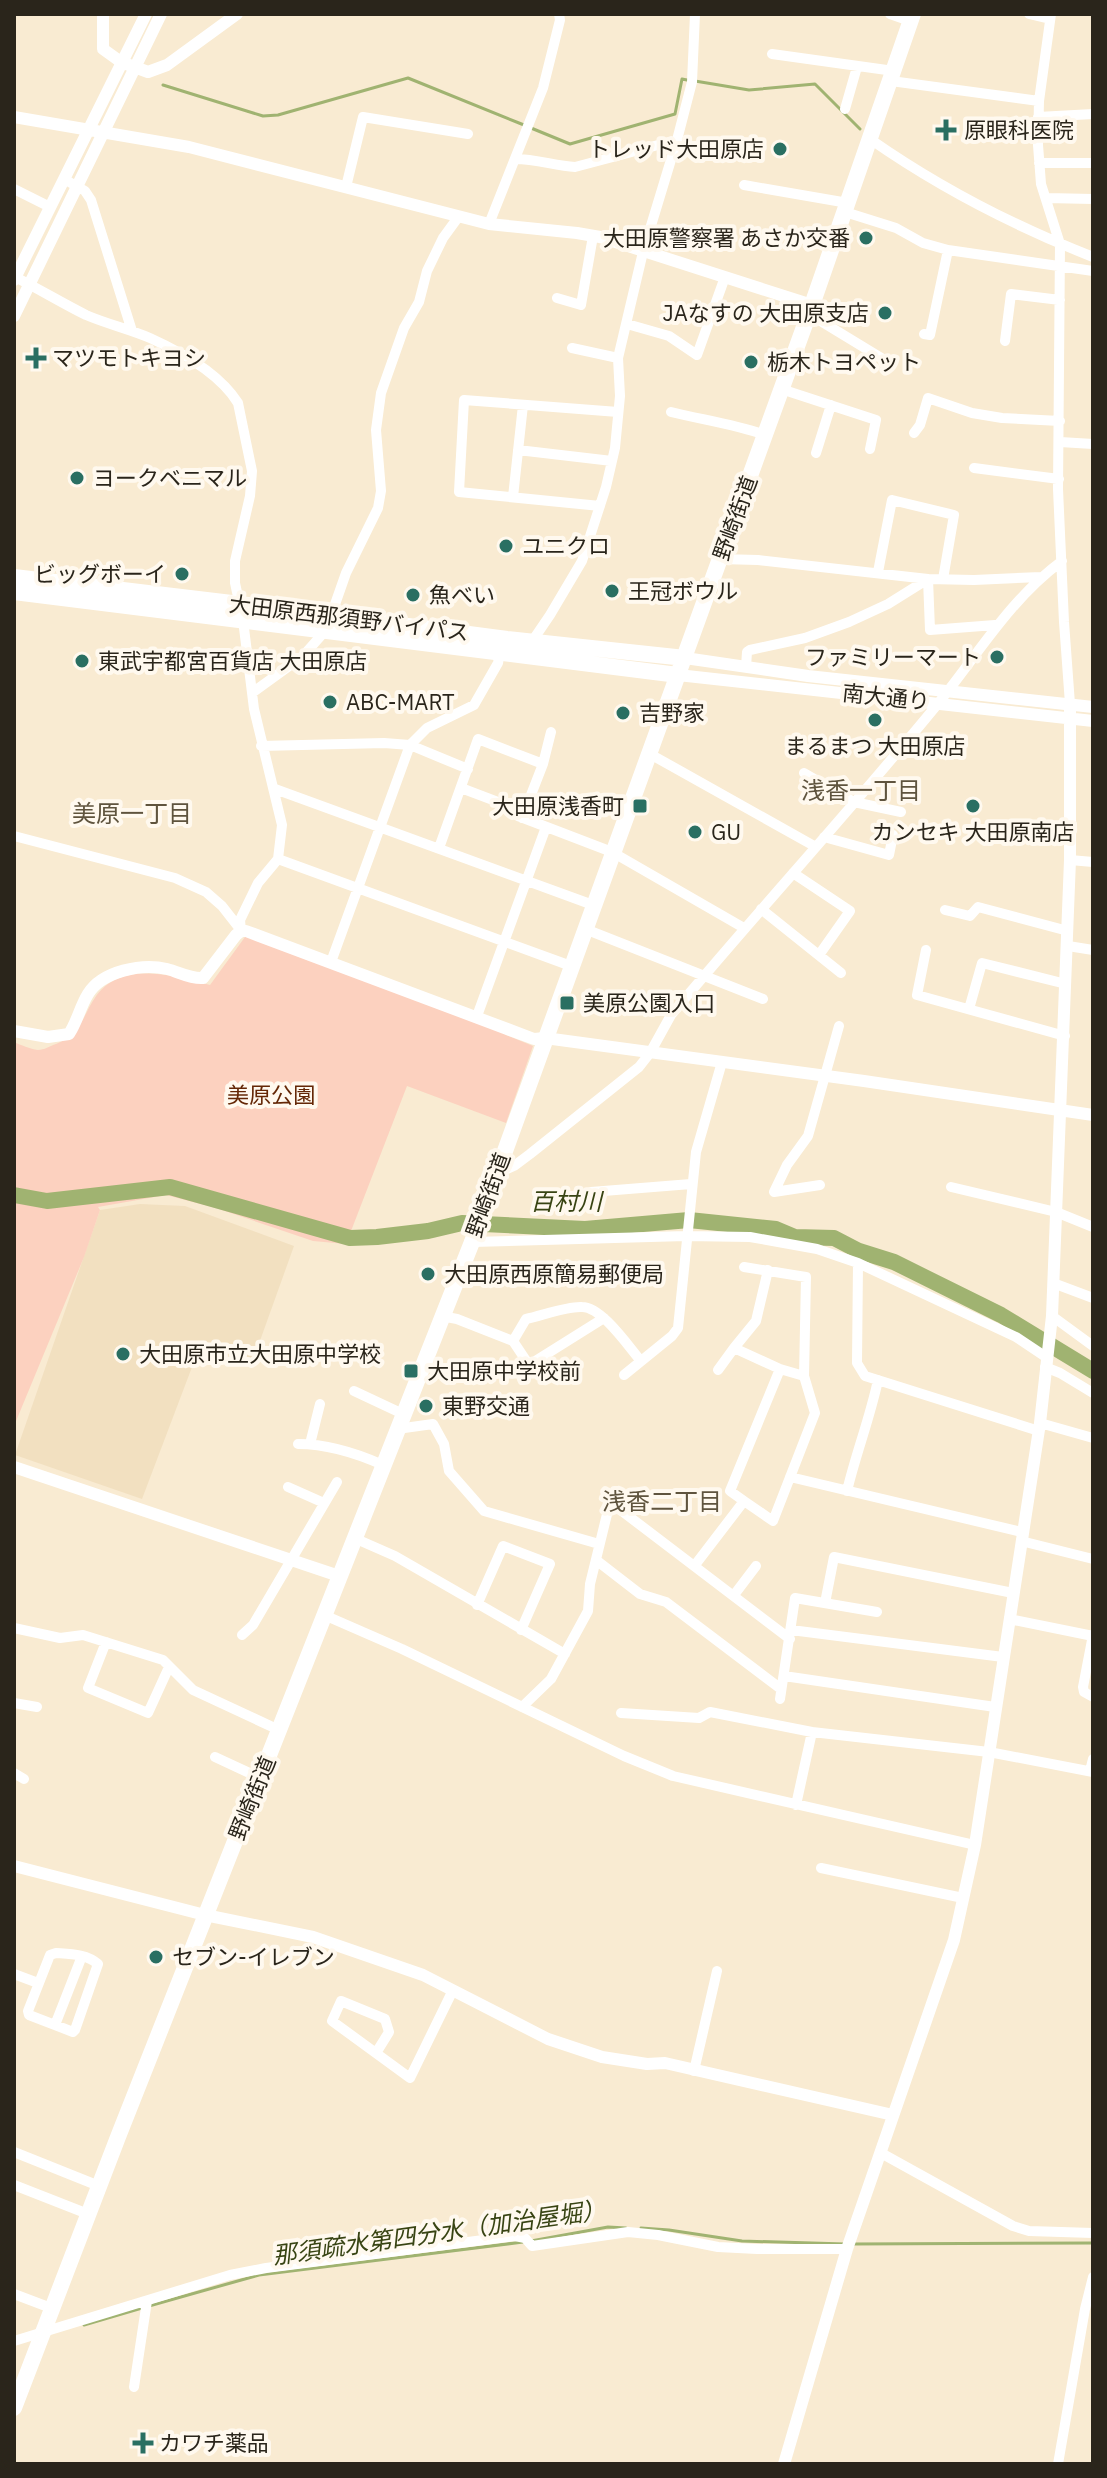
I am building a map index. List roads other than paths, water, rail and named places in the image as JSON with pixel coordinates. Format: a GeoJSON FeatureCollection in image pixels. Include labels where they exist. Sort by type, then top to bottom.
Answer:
{"type":"FeatureCollection","features":[{"type":"Feature","properties":{"kind":"highway","name":"野崎街道"},"geometry":{"type":"LineString","coordinates":[[14,2408],[473,1238],[810,310],[911,18]]}},
{"type":"Feature","properties":{"kind":"highway","name":"大田原西那須野バイパス"},"geometry":{"type":"LineString","coordinates":[[14,577],[328,623],[500,652],[678,675]]}},
{"type":"Feature","properties":{"kind":"highway","name":"大田原西那須野バイパス"},"geometry":{"type":"LineString","coordinates":[[14,592],[242,612]]}},
{"type":"Feature","properties":{"kind":"highway","name":"大田原西那須野バイパス"},"geometry":{"type":"LineString","coordinates":[[328,623],[533,640],[685,658]]}},
{"type":"Feature","properties":{"kind":"street"},"geometry":{"type":"LineString","coordinates":[[103,14],[103,49],[121,62],[148,72],[167,65],[237,14]]}},
{"type":"Feature","properties":{"kind":"street"},"geometry":{"type":"LineString","coordinates":[[14,1031],[48,1037],[69,1034],[88,993],[116,973],[151,967],[203,978],[241,931],[240,920],[258,883],[278,859],[282,825],[275,789],[261,746],[234,572],[250,496],[252,471],[238,403],[210,375],[179,354],[132,331],[87,315],[15,278],[146,14]]}},
{"type":"Feature","properties":{"kind":"street"},"geometry":{"type":"LineString","coordinates":[[14,316],[161,14]]}},
{"type":"Feature","properties":{"kind":"street"},"geometry":{"type":"LineString","coordinates":[[489,224],[543,88],[559,14]]}},
{"type":"Feature","properties":{"kind":"street"},"geometry":{"type":"LineString","coordinates":[[533,640],[582,561],[612,461],[618,412],[618,358],[643,252],[692,82],[695,14]]}},
{"type":"Feature","properties":{"kind":"street"},"geometry":{"type":"LineString","coordinates":[[890,14],[911,18]]}},
{"type":"Feature","properties":{"kind":"street"},"geometry":{"type":"LineString","coordinates":[[784,2464],[847,2249],[954,1940],[975,1845],[1040,1427],[1051,1321],[1059,1109],[1065,1036],[1072,718],[1064,622],[1059,479],[1060,244],[1039,163],[1039,101],[1051,17],[1029,14]]}},
{"type":"Feature","properties":{"kind":"street"},"geometry":{"type":"LineString","coordinates":[[772,54],[1039,101]]}},
{"type":"Feature","properties":{"kind":"street"},"geometry":{"type":"LineString","coordinates":[[845,109],[857,67]]}},
{"type":"Feature","properties":{"kind":"street"},"geometry":{"type":"LineString","coordinates":[[1038,117],[1093,114]]}},
{"type":"Feature","properties":{"kind":"street"},"geometry":{"type":"LineString","coordinates":[[14,117],[189,147],[489,224],[593,236],[725,277],[810,310],[883,359]]}},
{"type":"Feature","properties":{"kind":"street"},"geometry":{"type":"LineString","coordinates":[[346,187],[363,117],[468,134]]}},
{"type":"Feature","properties":{"kind":"street"},"geometry":{"type":"LineString","coordinates":[[870,139],[921,174],[994,213],[1093,257]]}},
{"type":"Feature","properties":{"kind":"street"},"geometry":{"type":"LineString","coordinates":[[515,159],[537,159],[575,167],[677,140]]}},
{"type":"Feature","properties":{"kind":"street"},"geometry":{"type":"LineString","coordinates":[[1039,163],[1093,163]]}},
{"type":"Feature","properties":{"kind":"street"},"geometry":{"type":"LineString","coordinates":[[64,179],[85,191],[91,200],[132,331]]}},
{"type":"Feature","properties":{"kind":"street"},"geometry":{"type":"LineString","coordinates":[[744,185],[846,208],[896,228],[923,243],[948,250],[1093,271]]}},
{"type":"Feature","properties":{"kind":"street"},"geometry":{"type":"LineString","coordinates":[[14,189],[50,207]]}},
{"type":"Feature","properties":{"kind":"street"},"geometry":{"type":"LineString","coordinates":[[1046,198],[1093,199]]}},
{"type":"Feature","properties":{"kind":"street"},"geometry":{"type":"LineString","coordinates":[[252,693],[303,656],[328,623],[346,573],[378,508],[381,491],[376,430],[381,393],[404,328],[419,302],[431,263],[443,238],[459,216]]}},
{"type":"Feature","properties":{"kind":"street"},"geometry":{"type":"LineString","coordinates":[[557,298],[581,305],[593,236]]}},
{"type":"Feature","properties":{"kind":"street"},"geometry":{"type":"LineString","coordinates":[[924,334],[930,335],[948,250]]}},
{"type":"Feature","properties":{"kind":"street"},"geometry":{"type":"LineString","coordinates":[[627,324],[669,336],[697,355],[725,277]]}},
{"type":"Feature","properties":{"kind":"street"},"geometry":{"type":"LineString","coordinates":[[1005,341],[1011,294],[1060,300]]}},
{"type":"Feature","properties":{"kind":"street"},"geometry":{"type":"LineString","coordinates":[[572,348],[618,358]]}},
{"type":"Feature","properties":{"kind":"street"},"geometry":{"type":"LineString","coordinates":[[781,389],[876,420],[870,449]]}},
{"type":"Feature","properties":{"kind":"street"},"geometry":{"type":"LineString","coordinates":[[914,433],[920,425],[928,398],[987,416],[1060,421]]}},
{"type":"Feature","properties":{"kind":"street"},"geometry":{"type":"LineString","coordinates":[[600,506],[459,492],[464,400],[618,412]]}},
{"type":"Feature","properties":{"kind":"street"},"geometry":{"type":"LineString","coordinates":[[513,497],[523,405]]}},
{"type":"Feature","properties":{"kind":"street"},"geometry":{"type":"LineString","coordinates":[[816,453],[831,405]]}},
{"type":"Feature","properties":{"kind":"street"},"geometry":{"type":"LineString","coordinates":[[671,412],[723,425],[735,424],[765,435]]}},
{"type":"Feature","properties":{"kind":"street"},"geometry":{"type":"LineString","coordinates":[[1060,442],[1093,444]]}},
{"type":"Feature","properties":{"kind":"street"},"geometry":{"type":"LineString","coordinates":[[518,450],[612,461]]}},
{"type":"Feature","properties":{"kind":"street"},"geometry":{"type":"LineString","coordinates":[[974,468],[1059,479]]}},
{"type":"Feature","properties":{"kind":"street"},"geometry":{"type":"LineString","coordinates":[[878,572],[892,500],[954,515],[943,579]]}},
{"type":"Feature","properties":{"kind":"street"},"geometry":{"type":"LineString","coordinates":[[720,559],[758,560],[928,579],[1041,577]]}},
{"type":"Feature","properties":{"kind":"street"},"geometry":{"type":"LineString","coordinates":[[497,1173],[514,1166],[628,1077],[650,1053],[671,1015],[939,703],[995,625],[1041,577],[1062,561]]}},
{"type":"Feature","properties":{"kind":"street"},"geometry":{"type":"LineString","coordinates":[[928,579],[930,630],[995,625]]}},
{"type":"Feature","properties":{"kind":"street"},"geometry":{"type":"LineString","coordinates":[[746,667],[747,652],[750,650],[805,638],[849,622],[888,604],[928,579]]}},
{"type":"Feature","properties":{"kind":"street"},"geometry":{"type":"LineString","coordinates":[[331,962],[410,745],[427,728],[474,705],[498,663],[500,652]]}},
{"type":"Feature","properties":{"kind":"street","name":"南大通り"},"geometry":{"type":"LineString","coordinates":[[685,658],[1093,707]]}},
{"type":"Feature","properties":{"kind":"street","name":"南大通り"},"geometry":{"type":"LineString","coordinates":[[678,675],[1093,721]]}},
{"type":"Feature","properties":{"kind":"street"},"geometry":{"type":"LineString","coordinates":[[522,818],[543,764],[551,732]]}},
{"type":"Feature","properties":{"kind":"street"},"geometry":{"type":"LineString","coordinates":[[439,848],[478,739],[543,764]]}},
{"type":"Feature","properties":{"kind":"street"},"geometry":{"type":"LineString","coordinates":[[261,746],[410,745],[468,769]]}},
{"type":"Feature","properties":{"kind":"street"},"geometry":{"type":"LineString","coordinates":[[650,754],[816,847]]}},
{"type":"Feature","properties":{"kind":"street"},"geometry":{"type":"LineString","coordinates":[[804,773],[854,802],[901,812]]}},
{"type":"Feature","properties":{"kind":"street"},"geometry":{"type":"LineString","coordinates":[[461,788],[514,808],[522,818],[612,852],[744,928]]}},
{"type":"Feature","properties":{"kind":"street"},"geometry":{"type":"LineString","coordinates":[[275,789],[593,905]]}},
{"type":"Feature","properties":{"kind":"street"},"geometry":{"type":"LineString","coordinates":[[477,1016],[546,827]]}},
{"type":"Feature","properties":{"kind":"street"},"geometry":{"type":"LineString","coordinates":[[824,837],[889,855],[893,835]]}},
{"type":"Feature","properties":{"kind":"street"},"geometry":{"type":"LineString","coordinates":[[14,836],[175,878],[206,892],[222,906],[241,931],[534,1039],[824,1075],[1093,1115]]}},
{"type":"Feature","properties":{"kind":"street"},"geometry":{"type":"LineString","coordinates":[[278,859],[571,966]]}},
{"type":"Feature","properties":{"kind":"street"},"geometry":{"type":"LineString","coordinates":[[1070,860],[1093,862]]}},
{"type":"Feature","properties":{"kind":"street"},"geometry":{"type":"LineString","coordinates":[[793,873],[850,911],[819,955]]}},
{"type":"Feature","properties":{"kind":"street"},"geometry":{"type":"LineString","coordinates":[[945,910],[970,916],[978,907],[1068,931]]}},
{"type":"Feature","properties":{"kind":"street"},"geometry":{"type":"LineString","coordinates":[[761,909],[841,973]]}},
{"type":"Feature","properties":{"kind":"street"},"geometry":{"type":"LineString","coordinates":[[585,929],[763,999]]}},
{"type":"Feature","properties":{"kind":"street"},"geometry":{"type":"LineString","coordinates":[[1068,946],[1093,950]]}},
{"type":"Feature","properties":{"kind":"street"},"geometry":{"type":"LineString","coordinates":[[926,950],[917,995],[1065,1036]]}},
{"type":"Feature","properties":{"kind":"street"},"geometry":{"type":"LineString","coordinates":[[969,1009],[982,963],[1066,984]]}},
{"type":"Feature","properties":{"kind":"street"},"geometry":{"type":"LineString","coordinates":[[820,1185],[774,1192],[787,1165],[808,1136],[839,1026]]}},
{"type":"Feature","properties":{"kind":"street"},"geometry":{"type":"LineString","coordinates":[[624,1375],[678,1328],[696,1152],[722,1062]]}},
{"type":"Feature","properties":{"kind":"street"},"geometry":{"type":"LineString","coordinates":[[591,1192],[691,1184]]}},
{"type":"Feature","properties":{"kind":"street"},"geometry":{"type":"LineString","coordinates":[[951,1187],[1056,1212],[1093,1227]]}},
{"type":"Feature","properties":{"kind":"street"},"geometry":{"type":"LineString","coordinates":[[473,1238],[750,1237],[817,1249],[858,1263],[1016,1337],[1046,1358],[1060,1373],[1093,1393]]}},
{"type":"Feature","properties":{"kind":"street"},"geometry":{"type":"LineString","coordinates":[[858,1263],[857,1363],[865,1376],[1040,1427],[1093,1438]]}},
{"type":"Feature","properties":{"kind":"street"},"geometry":{"type":"LineString","coordinates":[[744,1267],[806,1277],[804,1376],[815,1413],[773,1521],[730,1491],[780,1369]]}},
{"type":"Feature","properties":{"kind":"street"},"geometry":{"type":"LineString","coordinates":[[718,1370],[756,1321],[768,1270]]}},
{"type":"Feature","properties":{"kind":"street"},"geometry":{"type":"LineString","coordinates":[[1053,1283],[1093,1298]]}},
{"type":"Feature","properties":{"kind":"street"},"geometry":{"type":"LineString","coordinates":[[513,1341],[526,1319],[582,1307],[594,1310],[604,1318],[641,1361]]}},
{"type":"Feature","properties":{"kind":"street"},"geometry":{"type":"LineString","coordinates":[[441,1316],[457,1319],[513,1341],[529,1365],[604,1318]]}},
{"type":"Feature","properties":{"kind":"street"},"geometry":{"type":"LineString","coordinates":[[1051,1321],[1093,1346]]}},
{"type":"Feature","properties":{"kind":"street"},"geometry":{"type":"LineString","coordinates":[[734,1348],[780,1369],[804,1376]]}},
{"type":"Feature","properties":{"kind":"street"},"geometry":{"type":"LineString","coordinates":[[847,1491],[858,1447],[869,1422],[878,1380]]}},
{"type":"Feature","properties":{"kind":"street"},"geometry":{"type":"LineString","coordinates":[[354,1391],[400,1421],[433,1424],[444,1444],[449,1471],[484,1511],[599,1544]]}},
{"type":"Feature","properties":{"kind":"street"},"geometry":{"type":"LineString","coordinates":[[310,1444],[320,1404]]}},
{"type":"Feature","properties":{"kind":"street"},"geometry":{"type":"LineString","coordinates":[[298,1444],[355,1454],[383,1465]]}},
{"type":"Feature","properties":{"kind":"street"},"geometry":{"type":"LineString","coordinates":[[14,1467],[339,1576]]}},
{"type":"Feature","properties":{"kind":"street"},"geometry":{"type":"LineString","coordinates":[[790,1477],[1022,1537],[1093,1559]]}},
{"type":"Feature","properties":{"kind":"street"},"geometry":{"type":"LineString","coordinates":[[242,1635],[253,1625],[337,1482]]}},
{"type":"Feature","properties":{"kind":"street"},"geometry":{"type":"LineString","coordinates":[[288,1487],[324,1503]]}},
{"type":"Feature","properties":{"kind":"street"},"geometry":{"type":"LineString","coordinates":[[695,1565],[744,1501]]}},
{"type":"Feature","properties":{"kind":"street"},"geometry":{"type":"LineString","coordinates":[[522,1707],[551,1679],[588,1611],[590,1584],[610,1502],[791,1634],[1003,1657]]}},
{"type":"Feature","properties":{"kind":"street"},"geometry":{"type":"LineString","coordinates":[[354,1538],[395,1556],[565,1654]]}},
{"type":"Feature","properties":{"kind":"street"},"geometry":{"type":"LineString","coordinates":[[477,1605],[503,1546],[550,1564],[521,1630]]}},
{"type":"Feature","properties":{"kind":"street"},"geometry":{"type":"LineString","coordinates":[[825,1603],[834,1557],[1013,1593]]}},
{"type":"Feature","properties":{"kind":"street"},"geometry":{"type":"LineString","coordinates":[[596,1560],[640,1594],[666,1602],[780,1694],[795,1598],[877,1612]]}},
{"type":"Feature","properties":{"kind":"street"},"geometry":{"type":"LineString","coordinates":[[734,1595],[756,1566]]}},
{"type":"Feature","properties":{"kind":"street"},"geometry":{"type":"LineString","coordinates":[[324,1615],[673,1776],[975,1845]]}},
{"type":"Feature","properties":{"kind":"street"},"geometry":{"type":"LineString","coordinates":[[1009,1619],[1093,1636],[1083,1687],[1084,1692],[1093,1697]]}},
{"type":"Feature","properties":{"kind":"street"},"geometry":{"type":"LineString","coordinates":[[14,1628],[60,1638],[83,1635],[163,1660],[193,1690],[279,1730]]}},
{"type":"Feature","properties":{"kind":"street"},"geometry":{"type":"LineString","coordinates":[[106,1642],[88,1688],[148,1713],[169,1667]]}},
{"type":"Feature","properties":{"kind":"street"},"geometry":{"type":"LineString","coordinates":[[784,1676],[995,1707]]}},
{"type":"Feature","properties":{"kind":"street"},"geometry":{"type":"LineString","coordinates":[[14,1703],[37,1707]]}},
{"type":"Feature","properties":{"kind":"street"},"geometry":{"type":"LineString","coordinates":[[621,1713],[699,1718],[710,1712],[812,1732],[989,1752],[1092,1771],[1093,1759]]}},
{"type":"Feature","properties":{"kind":"street"},"geometry":{"type":"LineString","coordinates":[[796,1805],[812,1732]]}},
{"type":"Feature","properties":{"kind":"street"},"geometry":{"type":"LineString","coordinates":[[215,1757],[260,1778]]}},
{"type":"Feature","properties":{"kind":"street"},"geometry":{"type":"LineString","coordinates":[[14,1866],[205,1915],[313,1937],[423,1975],[553,2041],[602,2057],[647,2064],[665,2063],[893,2115]]}},
{"type":"Feature","properties":{"kind":"street"},"geometry":{"type":"LineString","coordinates":[[821,1868],[963,1898]]}},
{"type":"Feature","properties":{"kind":"street"},"geometry":{"type":"LineString","coordinates":[[50,1955],[82,1956],[98,1964],[75,2030],[73,2032],[29,2015],[50,1955]]}},
{"type":"Feature","properties":{"kind":"street"},"geometry":{"type":"LineString","coordinates":[[55,2025],[82,1956]]}},
{"type":"Feature","properties":{"kind":"street"},"geometry":{"type":"LineString","coordinates":[[694,2071],[717,1971]]}},
{"type":"Feature","properties":{"kind":"street"},"geometry":{"type":"LineString","coordinates":[[14,1974],[38,1983]]}},
{"type":"Feature","properties":{"kind":"street"},"geometry":{"type":"LineString","coordinates":[[376,2053],[389,2032],[385,2019],[341,2001],[332,2021],[410,2078],[453,1990]]}},
{"type":"Feature","properties":{"kind":"street"},"geometry":{"type":"LineString","coordinates":[[14,2152],[99,2186]]}},
{"type":"Feature","properties":{"kind":"street"},"geometry":{"type":"LineString","coordinates":[[881,2153],[1013,2226],[1029,2231],[1093,2233]]}},
{"type":"Feature","properties":{"kind":"street"},"geometry":{"type":"LineString","coordinates":[[14,2185],[88,2214]]}},
{"type":"Feature","properties":{"kind":"street"},"geometry":{"type":"LineString","coordinates":[[14,2341],[230,2275],[515,2236],[525,2238],[532,2246],[628,2232],[718,2247],[847,2249]]}},
{"type":"Feature","properties":{"kind":"street"},"geometry":{"type":"LineString","coordinates":[[1058,2464],[1093,2277]]}},
{"type":"Feature","properties":{"kind":"street"},"geometry":{"type":"LineString","coordinates":[[14,2294],[51,2308]]}},
{"type":"Feature","properties":{"kind":"street"},"geometry":{"type":"LineString","coordinates":[[134,2387],[147,2301]]}},
{"type":"Feature","properties":{"kind":"waterway"},"geometry":{"type":"LineString","coordinates":[[163,85],[263,116],[278,115],[408,78],[524,125]]}},
{"type":"Feature","properties":{"kind":"waterway"},"geometry":{"type":"LineString","coordinates":[[531,128],[570,144],[675,114],[682,79],[687,80]]}},
{"type":"Feature","properties":{"kind":"waterway"},"geometry":{"type":"LineString","coordinates":[[695,81],[749,90],[815,84],[860,129]]}},
{"type":"Feature","properties":{"kind":"waterway","name":"百村川"},"geometry":{"type":"LineString","coordinates":[[14,1195],[47,1201],[170,1187],[350,1238],[428,1231],[462,1223],[585,1229],[689,1220],[776,1229],[795,1237],[834,1238],[859,1251],[894,1262],[1001,1315],[1093,1371]]}},
{"type":"Feature","properties":{"kind":"waterway","name":"那須疏水第四分水（加治屋堀）"},"geometry":{"type":"LineString","coordinates":[[531,2241],[608,2227],[626,2228]]}},
{"type":"Feature","properties":{"kind":"waterway","name":"那須疏水第四分水（加治屋堀）"},"geometry":{"type":"LineString","coordinates":[[641,2228],[742,2241],[845,2244]]}},
{"type":"Feature","properties":{"kind":"waterway","name":"那須疏水第四分水（加治屋堀）"},"geometry":{"type":"LineString","coordinates":[[149,2306],[259,2275],[523,2242]]}},
{"type":"Feature","properties":{"kind":"waterway","name":"那須疏水第四分水（加治屋堀）"},"geometry":{"type":"LineString","coordinates":[[852,2244],[1093,2243]]}},
{"type":"Feature","properties":{"kind":"waterway","name":"那須疏水第四分水（加治屋堀）"},"geometry":{"type":"LineString","coordinates":[[84,2325],[142,2308]]}},
{"type":"Feature","properties":{"kind":"place","name":"原眼科医院"},"geometry":{"type":"Point","coordinates":[946,130]}},
{"type":"Feature","properties":{"kind":"place","name":"トレッド大田原店"},"geometry":{"type":"Point","coordinates":[780,149]}},
{"type":"Feature","properties":{"kind":"place","name":"大田原警察署 あさか交番"},"geometry":{"type":"Point","coordinates":[866,238]}},
{"type":"Feature","properties":{"kind":"place","name":"JAなすの 大田原支店"},"geometry":{"type":"Point","coordinates":[885,313]}},
{"type":"Feature","properties":{"kind":"place","name":"マツモトキヨシ"},"geometry":{"type":"Point","coordinates":[36,358]}},
{"type":"Feature","properties":{"kind":"place","name":"栃木トヨペット"},"geometry":{"type":"Point","coordinates":[751,362]}},
{"type":"Feature","properties":{"kind":"place","name":"ヨークベニマル"},"geometry":{"type":"Point","coordinates":[77,478]}},
{"type":"Feature","properties":{"kind":"place","name":"ユニクロ"},"geometry":{"type":"Point","coordinates":[506,546]}},
{"type":"Feature","properties":{"kind":"place","name":"ビッグボーイ"},"geometry":{"type":"Point","coordinates":[182,574]}},
{"type":"Feature","properties":{"kind":"place","name":"王冠ボウル"},"geometry":{"type":"Point","coordinates":[612,591]}},
{"type":"Feature","properties":{"kind":"place","name":"魚べい"},"geometry":{"type":"Point","coordinates":[413,595]}},
{"type":"Feature","properties":{"kind":"place","name":"ファミリーマート"},"geometry":{"type":"Point","coordinates":[997,657]}},
{"type":"Feature","properties":{"kind":"place","name":"東武宇都宮百貨店 大田原店"},"geometry":{"type":"Point","coordinates":[82,661]}},
{"type":"Feature","properties":{"kind":"place","name":"ABC-MART"},"geometry":{"type":"Point","coordinates":[330,702]}},
{"type":"Feature","properties":{"kind":"place","name":"吉野家"},"geometry":{"type":"Point","coordinates":[623,713]}},
{"type":"Feature","properties":{"kind":"place","name":"まるまつ 大田原店"},"geometry":{"type":"Point","coordinates":[875,720]}},
{"type":"Feature","properties":{"kind":"place","name":"大田原浅香町"},"geometry":{"type":"Point","coordinates":[640,806]}},
{"type":"Feature","properties":{"kind":"place","name":"カンセキ 大田原南店"},"geometry":{"type":"Point","coordinates":[973,806]}},
{"type":"Feature","properties":{"kind":"place","name":"GU"},"geometry":{"type":"Point","coordinates":[695,832]}},
{"type":"Feature","properties":{"kind":"place","name":"美原公園入口"},"geometry":{"type":"Point","coordinates":[567,1003]}},
{"type":"Feature","properties":{"kind":"place","name":"大田原西原簡易郵便局"},"geometry":{"type":"Point","coordinates":[428,1274]}},
{"type":"Feature","properties":{"kind":"place","name":"大田原市立大田原中学校"},"geometry":{"type":"Point","coordinates":[123,1354]}},
{"type":"Feature","properties":{"kind":"place","name":"大田原中学校前"},"geometry":{"type":"Point","coordinates":[411,1371]}},
{"type":"Feature","properties":{"kind":"place","name":"東野交通"},"geometry":{"type":"Point","coordinates":[426,1406]}},
{"type":"Feature","properties":{"kind":"place","name":"セブン-イレブン"},"geometry":{"type":"Point","coordinates":[156,1957]}},
{"type":"Feature","properties":{"kind":"place","name":"カワチ薬品"},"geometry":{"type":"Point","coordinates":[143,2443]}},
{"type":"Feature","properties":{"kind":"district","name":"浅香一丁目"},"geometry":{"type":"Point","coordinates":[861,791]}},
{"type":"Feature","properties":{"kind":"district","name":"美原一丁目"},"geometry":{"type":"Point","coordinates":[132,814]}},
{"type":"Feature","properties":{"kind":"district","name":"浅香二丁目"},"geometry":{"type":"Point","coordinates":[662,1502]}},
{"type":"Feature","properties":{"kind":"park label","name":"美原公園"},"geometry":{"type":"Point","coordinates":[271,1095]}}]}
